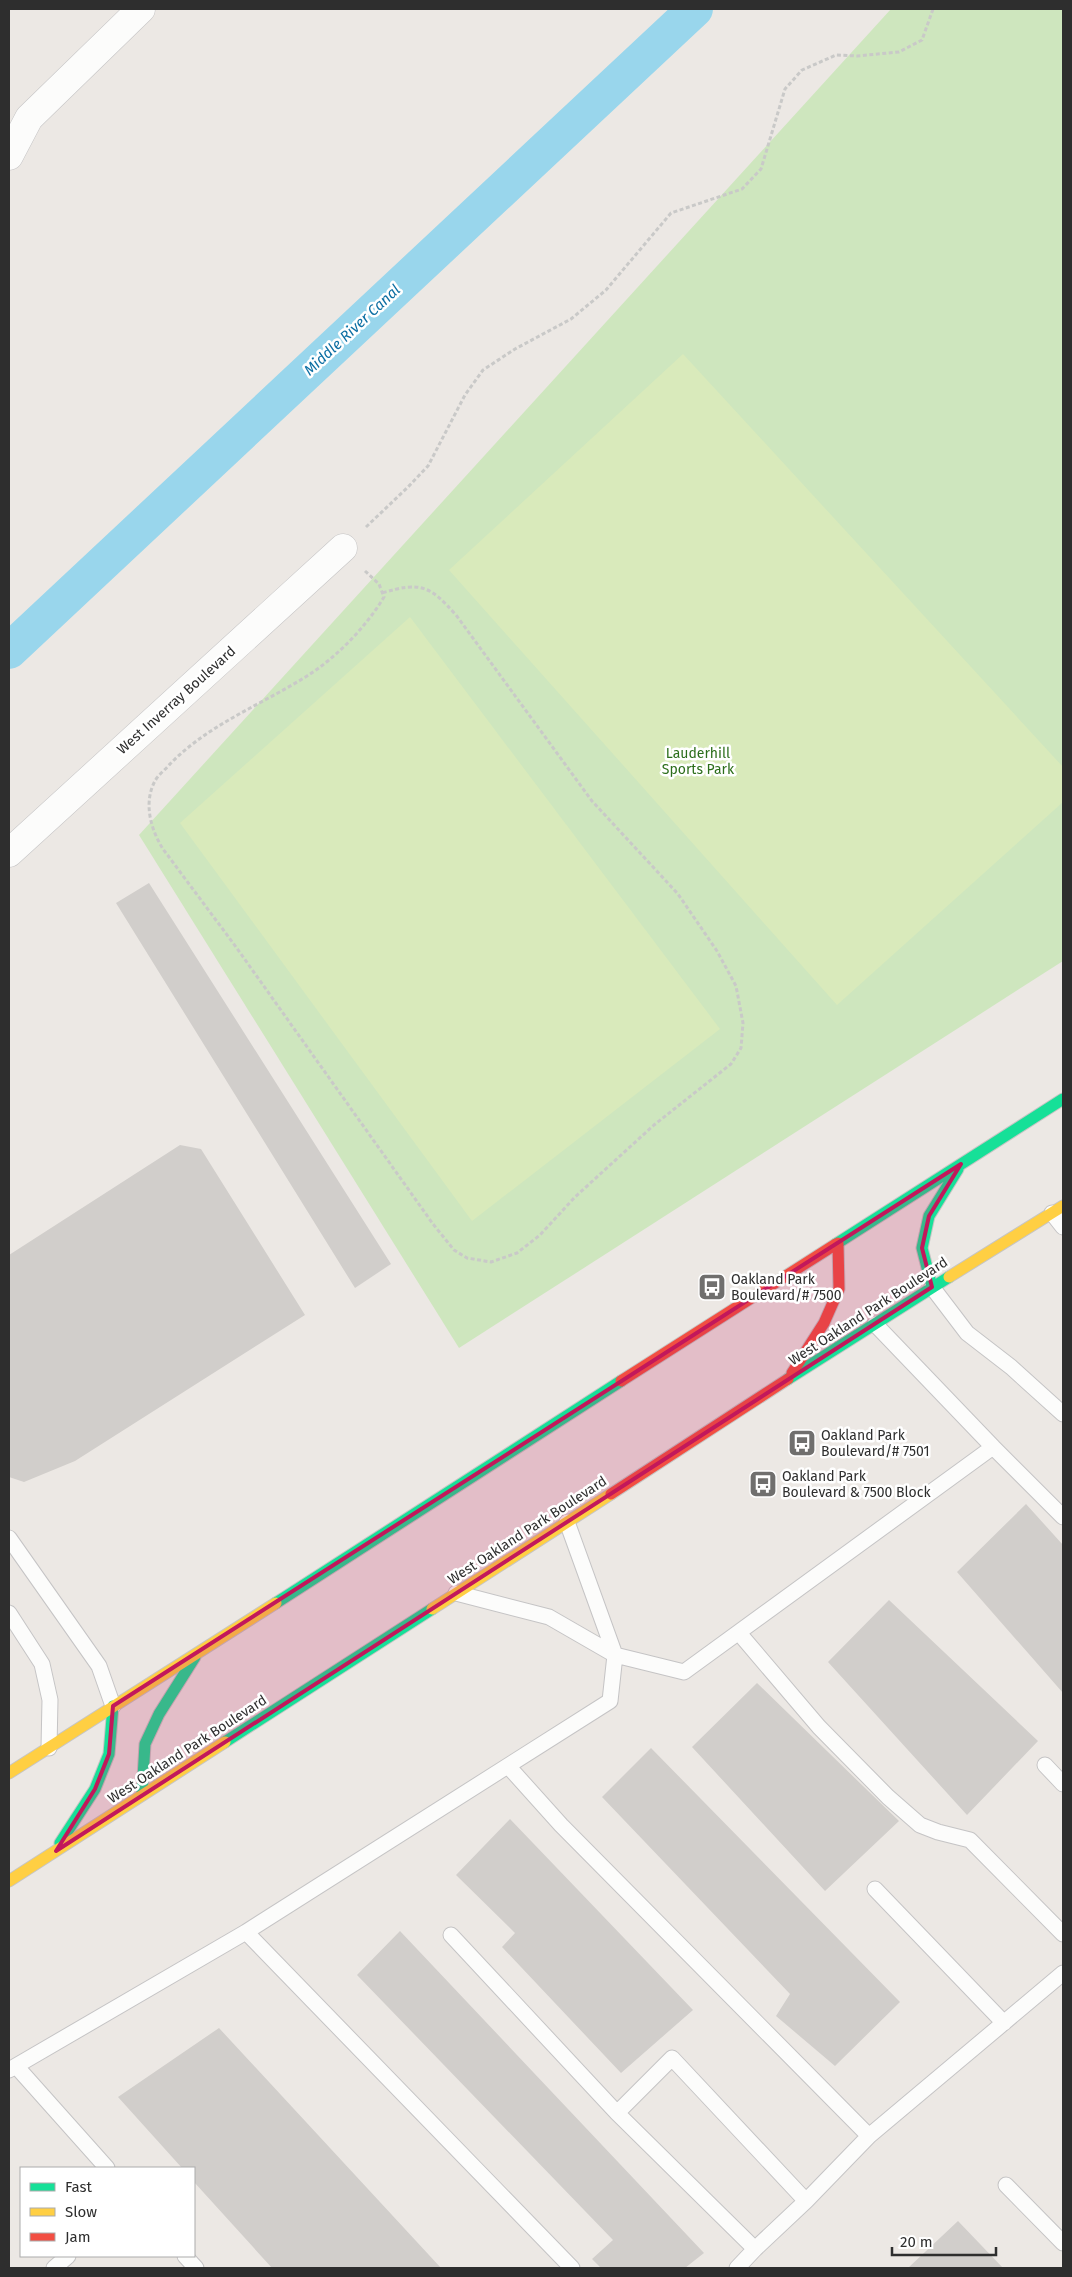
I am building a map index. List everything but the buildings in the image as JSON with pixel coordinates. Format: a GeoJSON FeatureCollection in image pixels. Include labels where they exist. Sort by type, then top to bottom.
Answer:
{"type":"FeatureCollection","features":[{"type":"Feature","properties":{"kind":"main road"},"geometry":{"type":"LineString","coordinates":[[9,1773],[1063,1099]]}},
{"type":"Feature","properties":{"kind":"main road"},"geometry":{"type":"LineString","coordinates":[[932,1287],[922,1248],[929,1216],[961,1164]]}},
{"type":"Feature","properties":{"kind":"main road","name":"West Oakland Park Boulevard"},"geometry":{"type":"LineString","coordinates":[[9,1881],[786,1383],[874,1324],[1058,1209]]}},
{"type":"Feature","properties":{"kind":"main road"},"geometry":{"type":"LineString","coordinates":[[786,1383],[824,1323],[839,1289],[838,1243]]}},
{"type":"Feature","properties":{"kind":"main road"},"geometry":{"type":"LineString","coordinates":[[142,1795],[145,1744],[160,1714],[199,1651]]}},
{"type":"Feature","properties":{"kind":"main road"},"geometry":{"type":"LineString","coordinates":[[56,1851],[95,1789],[109,1754],[113,1706]]}},
{"type":"Feature","properties":{"kind":"street"},"geometry":{"type":"LineString","coordinates":[[9,156],[29,118],[74,71],[141,9]]}},
{"type":"Feature","properties":{"kind":"street","name":"West Inverray Boulevard"},"geometry":{"type":"LineString","coordinates":[[9,853],[342,548]]}},
{"type":"Feature","properties":{"kind":"lane"},"geometry":{"type":"LineString","coordinates":[[1058,1209],[1063,1227]]}},
{"type":"Feature","properties":{"kind":"lane"},"geometry":{"type":"LineString","coordinates":[[932,1287],[967,1333],[1011,1367],[1063,1414]]}},
{"type":"Feature","properties":{"kind":"lane"},"geometry":{"type":"LineString","coordinates":[[874,1324],[1063,1517]]}},
{"type":"Feature","properties":{"kind":"lane"},"geometry":{"type":"LineString","coordinates":[[456,1594],[549,1616],[615,1655],[684,1672],[993,1447]]}},
{"type":"Feature","properties":{"kind":"lane"},"geometry":{"type":"LineString","coordinates":[[106,2167],[12,2068],[246,1932],[610,1701],[615,1655],[567,1522]]}},
{"type":"Feature","properties":{"kind":"lane"},"geometry":{"type":"LineString","coordinates":[[9,1538],[39,1584],[99,1666],[113,1706]]}},
{"type":"Feature","properties":{"kind":"lane"},"geometry":{"type":"LineString","coordinates":[[9,1613],[42,1664],[50,1700],[48,1748]]}},
{"type":"Feature","properties":{"kind":"lane"},"geometry":{"type":"LineString","coordinates":[[739,1632],[819,1726],[888,1797],[920,1825],[938,1832],[970,1840],[1063,1934]]}},
{"type":"Feature","properties":{"kind":"lane"},"geometry":{"type":"LineString","coordinates":[[508,1766],[561,1826],[869,2136]]}},
{"type":"Feature","properties":{"kind":"lane"},"geometry":{"type":"LineString","coordinates":[[1045,1766],[1063,1784]]}},
{"type":"Feature","properties":{"kind":"lane"},"geometry":{"type":"LineString","coordinates":[[874,1889],[1004,2023]]}},
{"type":"Feature","properties":{"kind":"lane"},"geometry":{"type":"LineString","coordinates":[[246,1932],[572,2268]]}},
{"type":"Feature","properties":{"kind":"lane"},"geometry":{"type":"LineString","coordinates":[[451,1935],[617,2113],[755,2249]]}},
{"type":"Feature","properties":{"kind":"lane"},"geometry":{"type":"LineString","coordinates":[[737,2268],[869,2136],[1063,1974]]}},
{"type":"Feature","properties":{"kind":"lane"},"geometry":{"type":"LineString","coordinates":[[617,2113],[672,2058],[806,2201]]}},
{"type":"Feature","properties":{"kind":"lane"},"geometry":{"type":"LineString","coordinates":[[1006,2185],[1063,2243]]}},
{"type":"Feature","properties":{"kind":"lane"},"geometry":{"type":"LineString","coordinates":[[54,2268],[67,2257]]}},
{"type":"Feature","properties":{"kind":"lane"},"geometry":{"type":"LineString","coordinates":[[186,2257],[196,2268]]}},
{"type":"Feature","properties":{"kind":"path"},"geometry":{"type":"LineString","coordinates":[[382,593],[400,587],[418,586],[436,594],[456,615],[592,801],[678,894],[717,951],[736,986],[743,1023],[741,1048],[731,1064],[654,1125],[575,1197],[540,1235],[517,1253],[491,1262],[467,1258],[454,1250],[236,947],[163,850],[155,836],[148,806],[155,781],[184,750],[220,724],[308,675],[342,648],[374,613],[384,597],[382,593],[379,584],[342,548],[428,466],[466,396],[483,370],[515,349],[572,320],[606,290],[671,213],[742,189],[761,169],[784,89],[802,70],[836,55],[856,56],[898,52],[922,40],[933,9]]}},
{"type":"Feature","properties":{"kind":"highlighted area"},"geometry":{"type":"Polygon","coordinates":[[[961,1164],[929,1216],[922,1248],[932,1287],[56,1851],[95,1789],[109,1754],[113,1706],[961,1164]]]}},
{"type":"Feature","properties":{"kind":"green space","name":"Lauderhill Sports Park"},"geometry":{"type":"Polygon","coordinates":[[[891,9],[1063,9],[1063,961],[459,1348],[139,835],[891,9]]]}},
{"type":"Feature","properties":{"kind":"green space"},"geometry":{"type":"Polygon","coordinates":[[[683,354],[1063,767],[1063,802],[837,1005],[449,570],[683,354]]]}},
{"type":"Feature","properties":{"kind":"green space"},"geometry":{"type":"Polygon","coordinates":[[[410,617],[720,1029],[472,1221],[180,823],[410,617]]]}},
{"type":"Feature","properties":{"kind":"waterway","name":"Middle River Canal"},"geometry":{"type":"LineString","coordinates":[[9,651],[695,9]]}},
{"type":"Feature","properties":{"kind":"traffic: fast"},"geometry":{"type":"LineString","coordinates":[[836,1244],[1063,1099]]}},
{"type":"Feature","properties":{"kind":"traffic: fast"},"geometry":{"type":"LineString","coordinates":[[932,1287],[922,1248],[929,1216],[958,1169]]}},
{"type":"Feature","properties":{"kind":"traffic: fast"},"geometry":{"type":"LineString","coordinates":[[788,1379],[949,1277]]}},
{"type":"Feature","properties":{"kind":"traffic: fast"},"geometry":{"type":"LineString","coordinates":[[276,1603],[621,1381]]}},
{"type":"Feature","properties":{"kind":"traffic: fast"},"geometry":{"type":"LineString","coordinates":[[225,1742],[432,1609]]}},
{"type":"Feature","properties":{"kind":"traffic: fast"},"geometry":{"type":"LineString","coordinates":[[142,1795],[145,1744],[159,1714],[195,1657]]}},
{"type":"Feature","properties":{"kind":"traffic: fast"},"geometry":{"type":"LineString","coordinates":[[60,1843],[95,1789],[109,1754],[113,1706]]}},
{"type":"Feature","properties":{"kind":"traffic: slow"},"geometry":{"type":"LineString","coordinates":[[949,1277],[1063,1206]]}},
{"type":"Feature","properties":{"kind":"traffic: slow"},"geometry":{"type":"LineString","coordinates":[[432,1609],[611,1494]]}},
{"type":"Feature","properties":{"kind":"traffic: slow"},"geometry":{"type":"LineString","coordinates":[[9,1773],[276,1603]]}},
{"type":"Feature","properties":{"kind":"traffic: slow"},"geometry":{"type":"LineString","coordinates":[[9,1881],[225,1742]]}},
{"type":"Feature","properties":{"kind":"traffic: jam"},"geometry":{"type":"LineString","coordinates":[[792,1373],[824,1323],[839,1289],[838,1243]]}},
{"type":"Feature","properties":{"kind":"traffic: jam"},"geometry":{"type":"LineString","coordinates":[[621,1381],[836,1244]]}},
{"type":"Feature","properties":{"kind":"traffic: jam"},"geometry":{"type":"LineString","coordinates":[[611,1494],[788,1379]]}},
{"type":"Feature","properties":{"kind":"place","name":"Oakland Park Boulevard/# 7500"},"geometry":{"type":"Point","coordinates":[712,1287]}},
{"type":"Feature","properties":{"kind":"place","name":"Oakland Park Boulevard/# 7501"},"geometry":{"type":"Point","coordinates":[802,1443]}},
{"type":"Feature","properties":{"kind":"place","name":"Oakland Park Boulevard & 7500 Block"},"geometry":{"type":"Point","coordinates":[763,1484]}}]}
